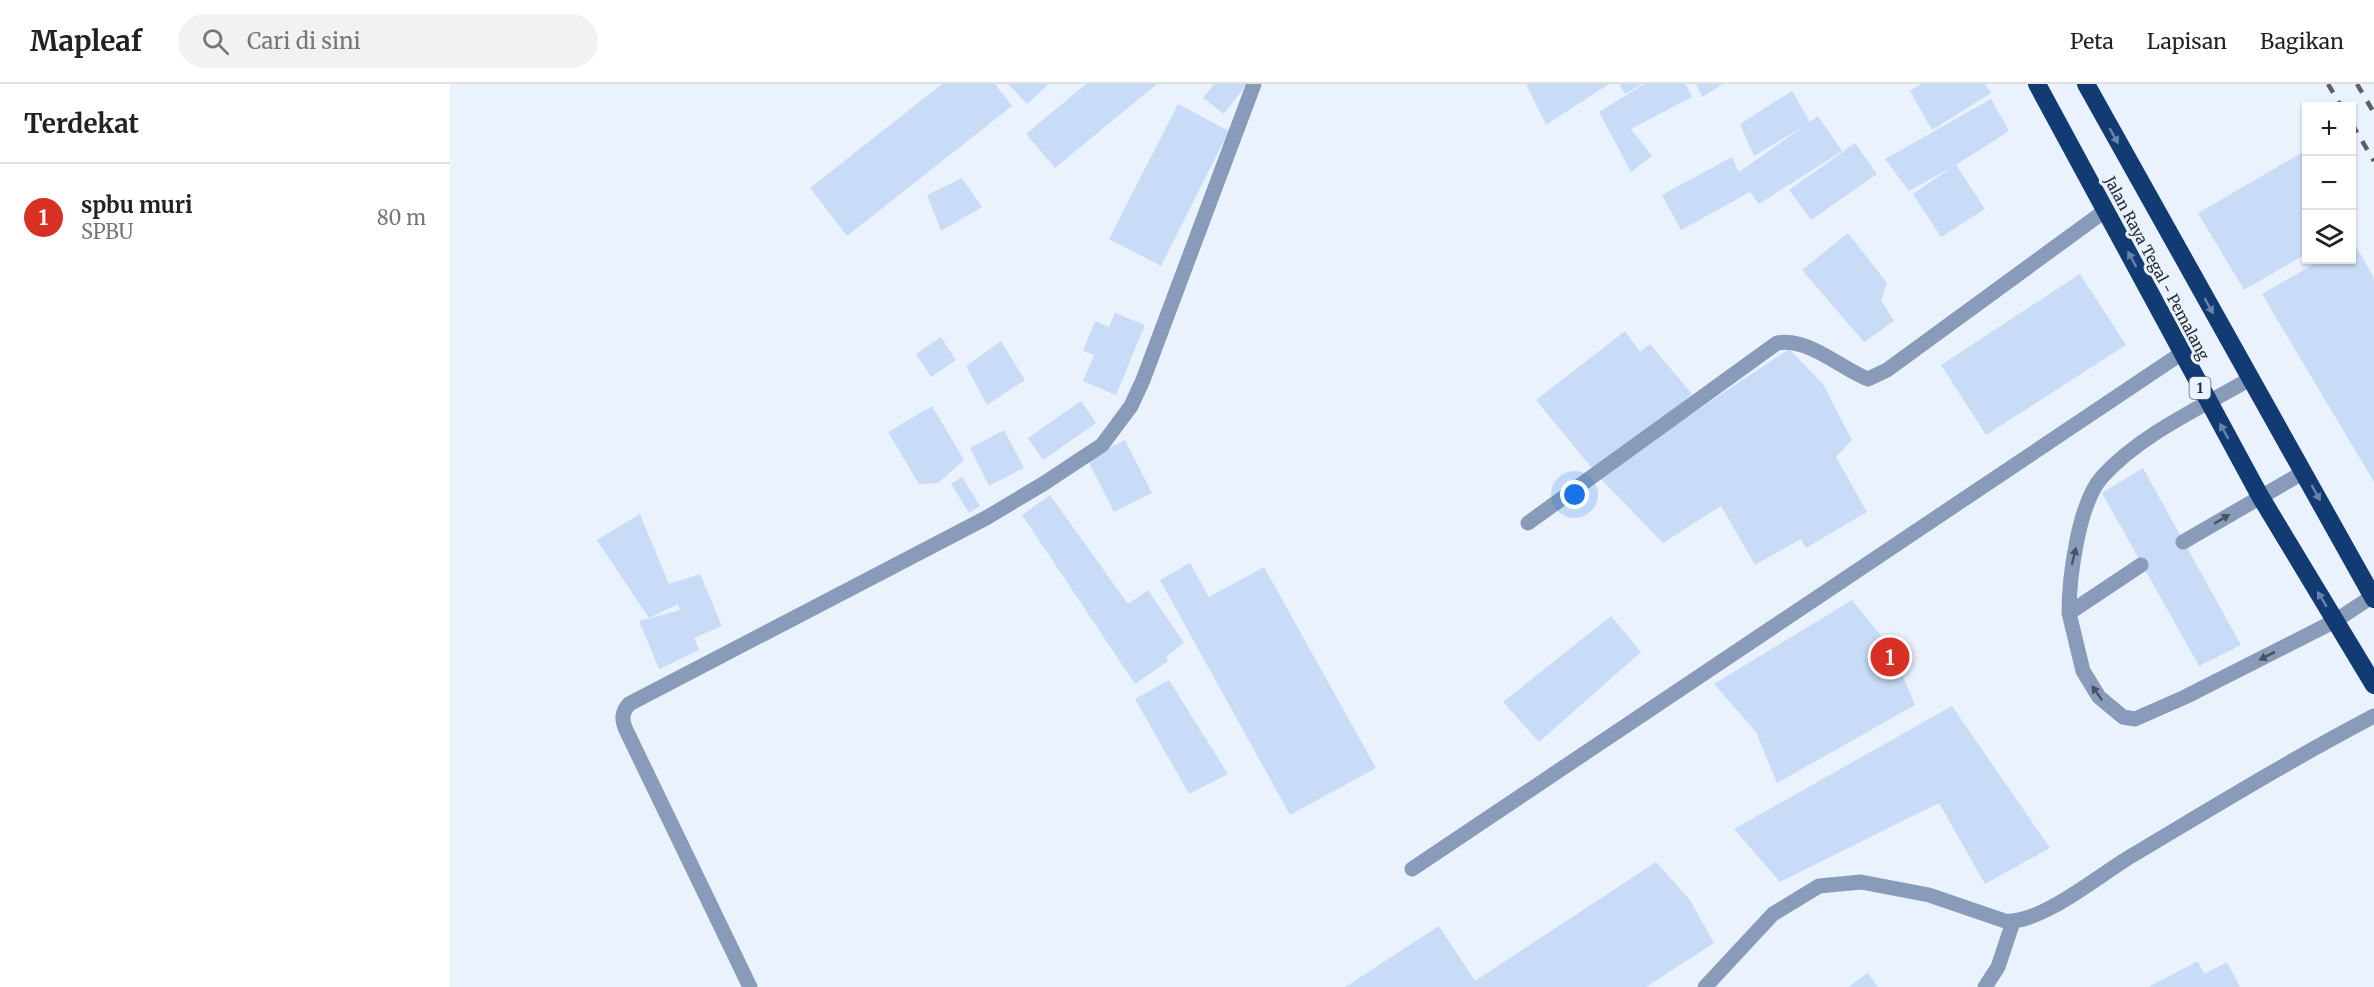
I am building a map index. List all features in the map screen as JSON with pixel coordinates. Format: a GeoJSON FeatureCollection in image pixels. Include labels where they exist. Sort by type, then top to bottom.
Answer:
{"type":"FeatureCollection","features":[{"type":"Feature","properties":{"kind":"highway","name":"Jalan Raya Tegal - Pemalang"},"geometry":{"type":"LineString","coordinates":[[2037,84],[2260,496],[2374,685]]}},
{"type":"Feature","properties":{"kind":"highway","name":"Jalan Raya Tegal - Pemalang"},"geometry":{"type":"LineString","coordinates":[[2086,84],[2373,598]]}},
{"type":"Feature","properties":{"kind":"street"},"geometry":{"type":"LineString","coordinates":[[750,987],[626,730],[622,718],[624,709],[629,704],[986,518],[1102,446],[1131,406],[1143,380],[1254,84]]}},
{"type":"Feature","properties":{"kind":"street"},"geometry":{"type":"LineString","coordinates":[[1528,523],[1777,343],[1799,343],[1849,372],[1868,379],[1887,370],[2106,210]]}},
{"type":"Feature","properties":{"kind":"street"},"geometry":{"type":"LineString","coordinates":[[1412,869],[2182,352]]}},
{"type":"Feature","properties":{"kind":"street"},"geometry":{"type":"LineString","coordinates":[[2250,379],[2135,447],[2100,479],[2085,510],[2069,579],[2069,613],[2083,671],[2099,697],[2123,717],[2135,719],[2185,697],[2335,621],[2373,598]]}},
{"type":"Feature","properties":{"kind":"street"},"geometry":{"type":"LineString","coordinates":[[2183,542],[2304,472]]}},
{"type":"Feature","properties":{"kind":"street"},"geometry":{"type":"LineString","coordinates":[[2069,613],[2141,564]]}},
{"type":"Feature","properties":{"kind":"street"},"geometry":{"type":"LineString","coordinates":[[1705,987],[1773,914],[1819,886],[1860,882],[1929,895],[2013,922],[2041,912],[2132,856],[2374,716]]}},
{"type":"Feature","properties":{"kind":"street"},"geometry":{"type":"LineString","coordinates":[[1985,987],[1998,967],[2013,922]]}},
{"type":"Feature","properties":{"kind":"building"},"geometry":{"type":"Polygon","coordinates":[[[942,84],[995,84],[1012,106],[847,236],[810,188],[942,84]]]}},
{"type":"Feature","properties":{"kind":"building"},"geometry":{"type":"Polygon","coordinates":[[[1008,84],[1049,84],[1027,104],[1008,84]]]}},
{"type":"Feature","properties":{"kind":"building"},"geometry":{"type":"Polygon","coordinates":[[[1086,84],[1157,84],[1055,168],[1026,134],[1086,84]]]}},
{"type":"Feature","properties":{"kind":"building"},"geometry":{"type":"Polygon","coordinates":[[[1214,84],[1247,84],[1224,114],[1203,98],[1214,84]]]}},
{"type":"Feature","properties":{"kind":"building"},"geometry":{"type":"Polygon","coordinates":[[[1526,84],[1609,84],[1546,125],[1526,84]]]}},
{"type":"Feature","properties":{"kind":"building"},"geometry":{"type":"Polygon","coordinates":[[[1619,84],[1642,84],[1625,94],[1619,84]]]}},
{"type":"Feature","properties":{"kind":"building"},"geometry":{"type":"Polygon","coordinates":[[[1644,84],[1686,84],[1692,97],[1631,129],[1652,156],[1631,172],[1599,112],[1644,84]]]}},
{"type":"Feature","properties":{"kind":"building"},"geometry":{"type":"Polygon","coordinates":[[[1696,84],[1723,84],[1702,97],[1696,84]]]}},
{"type":"Feature","properties":{"kind":"building"},"geometry":{"type":"Polygon","coordinates":[[[1921,84],[1985,84],[1991,93],[1932,130],[1910,91],[1921,84]]]}},
{"type":"Feature","properties":{"kind":"building"},"geometry":{"type":"Polygon","coordinates":[[[1792,91],[1810,122],[1818,116],[1842,151],[1759,204],[1750,192],[1681,230],[1662,195],[1732,157],[1739,172],[1804,126],[1754,156],[1740,124],[1792,91]]]}},
{"type":"Feature","properties":{"kind":"building"},"geometry":{"type":"Polygon","coordinates":[[[1991,99],[2009,131],[1956,165],[1985,209],[1941,237],[1913,194],[1952,167],[1909,191],[1885,159],[1991,99]]]}},
{"type":"Feature","properties":{"kind":"building"},"geometry":{"type":"Polygon","coordinates":[[[1178,104],[1229,131],[1161,266],[1109,239],[1178,104]]]}},
{"type":"Feature","properties":{"kind":"building"},"geometry":{"type":"Polygon","coordinates":[[[1855,143],[1877,174],[1811,220],[1789,190],[1855,143]]]}},
{"type":"Feature","properties":{"kind":"building"},"geometry":{"type":"Polygon","coordinates":[[[2302,153],[2302,256],[2244,290],[2198,213],[2302,153]]]}},
{"type":"Feature","properties":{"kind":"building"},"geometry":{"type":"Polygon","coordinates":[[[962,178],[982,207],[941,231],[927,195],[962,178]]]}},
{"type":"Feature","properties":{"kind":"building"},"geometry":{"type":"Polygon","coordinates":[[[1848,233],[1887,283],[1881,300],[1894,321],[1864,342],[1802,270],[1848,233]]]}},
{"type":"Feature","properties":{"kind":"building"},"geometry":{"type":"Polygon","coordinates":[[[2356,246],[2374,278],[2374,482],[2262,294],[2314,264],[2356,264],[2356,246]]]}},
{"type":"Feature","properties":{"kind":"building"},"geometry":{"type":"Polygon","coordinates":[[[2080,274],[2126,345],[1986,435],[1941,365],[2080,274]]]}},
{"type":"Feature","properties":{"kind":"building"},"geometry":{"type":"Polygon","coordinates":[[[1115,313],[1145,325],[1116,395],[1083,381],[1094,355],[1083,351],[1095,321],[1109,327],[1115,313]]]}},
{"type":"Feature","properties":{"kind":"building"},"geometry":{"type":"Polygon","coordinates":[[[1625,331],[1640,352],[1650,344],[1692,394],[1596,473],[1536,400],[1625,331]]]}},
{"type":"Feature","properties":{"kind":"building"},"geometry":{"type":"Polygon","coordinates":[[[941,337],[956,360],[931,377],[916,354],[941,337]]]}},
{"type":"Feature","properties":{"kind":"building"},"geometry":{"type":"Polygon","coordinates":[[[1001,341],[1025,380],[987,405],[966,366],[1001,341]]]}},
{"type":"Feature","properties":{"kind":"building"},"geometry":{"type":"Polygon","coordinates":[[[1789,349],[1823,384],[1852,440],[1836,457],[1867,512],[1806,548],[1801,539],[1755,565],[1721,506],[1663,543],[1598,476],[1789,349]]]}},
{"type":"Feature","properties":{"kind":"building"},"geometry":{"type":"Polygon","coordinates":[[[1081,401],[1096,423],[1043,460],[1028,438],[1081,401]]]}},
{"type":"Feature","properties":{"kind":"building"},"geometry":{"type":"Polygon","coordinates":[[[932,406],[964,460],[938,483],[919,484],[888,432],[932,406]]]}},
{"type":"Feature","properties":{"kind":"building"},"geometry":{"type":"Polygon","coordinates":[[[1004,430],[1024,468],[989,486],[970,448],[1004,430]]]}},
{"type":"Feature","properties":{"kind":"building"},"geometry":{"type":"Polygon","coordinates":[[[1125,440],[1152,493],[1114,512],[1087,459],[1125,440]]]}},
{"type":"Feature","properties":{"kind":"building"},"geometry":{"type":"Polygon","coordinates":[[[2143,468],[2241,645],[2199,666],[2102,493],[2143,468]]]}},
{"type":"Feature","properties":{"kind":"building"},"geometry":{"type":"Polygon","coordinates":[[[962,477],[980,506],[969,513],[951,484],[962,477]]]}},
{"type":"Feature","properties":{"kind":"building"},"geometry":{"type":"Polygon","coordinates":[[[1050,495],[1128,604],[1148,590],[1184,643],[1166,657],[1168,661],[1135,684],[1022,515],[1050,495]]]}},
{"type":"Feature","properties":{"kind":"building"},"geometry":{"type":"Polygon","coordinates":[[[640,514],[669,584],[700,574],[722,626],[694,638],[699,650],[659,669],[639,621],[680,610],[678,604],[649,618],[597,540],[640,514]]]}},
{"type":"Feature","properties":{"kind":"building"},"geometry":{"type":"Polygon","coordinates":[[[1190,563],[1209,597],[1264,567],[1376,768],[1290,815],[1160,580],[1190,563]]]}},
{"type":"Feature","properties":{"kind":"building"},"geometry":{"type":"Polygon","coordinates":[[[1852,600],[1891,648],[1915,705],[1777,783],[1756,732],[1714,684],[1852,600]]]}},
{"type":"Feature","properties":{"kind":"building"},"geometry":{"type":"Polygon","coordinates":[[[1611,616],[1641,652],[1539,742],[1503,702],[1611,616]]]}},
{"type":"Feature","properties":{"kind":"building"},"geometry":{"type":"Polygon","coordinates":[[[1169,680],[1228,774],[1189,794],[1135,699],[1169,680]]]}},
{"type":"Feature","properties":{"kind":"building"},"geometry":{"type":"Polygon","coordinates":[[[1952,706],[2050,848],[1985,884],[1939,803],[1780,882],[1734,829],[1952,706]]]}},
{"type":"Feature","properties":{"kind":"building"},"geometry":{"type":"Polygon","coordinates":[[[1656,862],[1690,900],[1714,943],[1646,987],[1345,987],[1439,926],[1475,981],[1656,862]]]}},
{"type":"Feature","properties":{"kind":"building"},"geometry":{"type":"Polygon","coordinates":[[[2198,961],[2204,974],[2227,962],[2240,987],[2148,987],[2198,961]]]}},
{"type":"Feature","properties":{"kind":"building"},"geometry":{"type":"Polygon","coordinates":[[[1868,973],[1878,987],[1848,987],[1868,973]]]}},
{"type":"Feature","properties":{"kind":"railway"},"geometry":{"type":"LineString","coordinates":[[2328,84],[2339,102]]}},
{"type":"Feature","properties":{"kind":"railway"},"geometry":{"type":"LineString","coordinates":[[2357,84],[2374,113]]}},
{"type":"Feature","properties":{"kind":"railway"},"geometry":{"type":"LineString","coordinates":[[2356,131],[2374,161]]}},
{"type":"Feature","properties":{"kind":"place","name":"spbu muri"},"geometry":{"type":"Point","coordinates":[1890,657]}}]}
